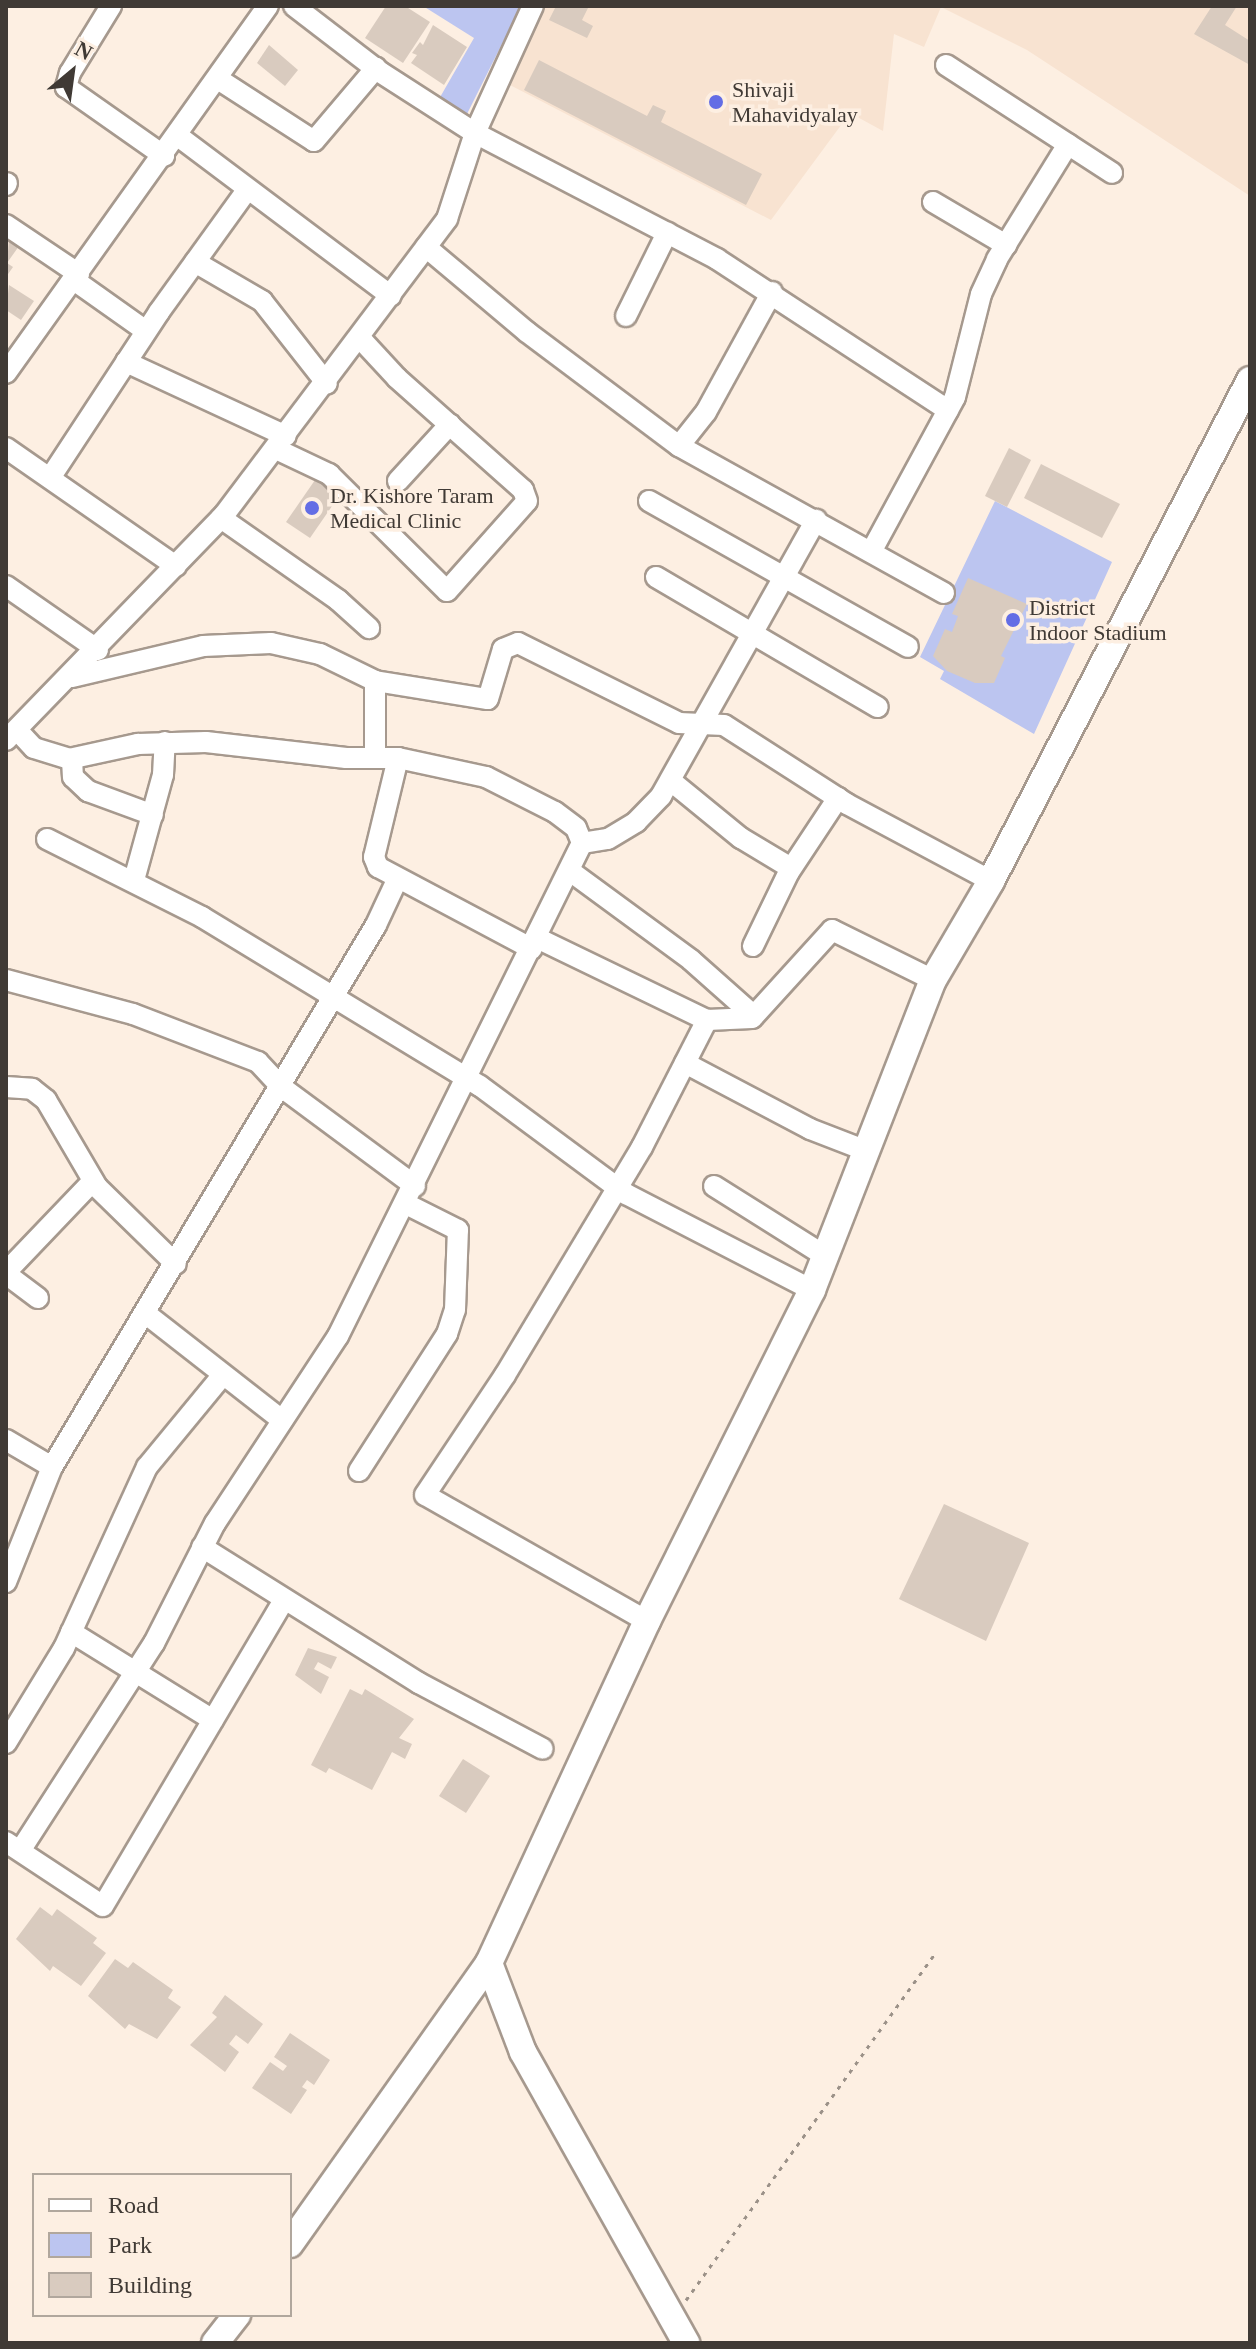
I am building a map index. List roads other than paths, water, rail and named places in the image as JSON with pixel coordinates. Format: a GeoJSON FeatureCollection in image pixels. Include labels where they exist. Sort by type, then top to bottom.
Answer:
{"type":"FeatureCollection","features":[{"type":"Feature","properties":{"kind":"main road"},"geometry":{"type":"LineString","coordinates":[[292,2241],[489,1963],[647,1621],[812,1290],[933,980],[991,881],[1250,380]]}},
{"type":"Feature","properties":{"kind":"main road"},"geometry":{"type":"LineString","coordinates":[[489,1963],[523,2052],[686,2343]]}},
{"type":"Feature","properties":{"kind":"main road"},"geometry":{"type":"LineString","coordinates":[[215,2343],[235,2317]]}},
{"type":"Feature","properties":{"kind":"street"},"geometry":{"type":"LineString","coordinates":[[111,6],[70,73],[66,87],[164,156]]}},
{"type":"Feature","properties":{"kind":"street"},"geometry":{"type":"LineString","coordinates":[[6,373],[164,156],[268,6]]}},
{"type":"Feature","properties":{"kind":"street"},"geometry":{"type":"LineString","coordinates":[[294,6],[376,68],[475,133],[667,233],[772,292],[948,410]]}},
{"type":"Feature","properties":{"kind":"street"},"geometry":{"type":"LineString","coordinates":[[284,1600],[103,1906],[13,1847],[135,1673],[202,1547],[338,1336],[469,1080],[582,843],[576,828],[555,812],[486,777],[398,758],[375,754],[346,758],[165,742],[72,759],[34,748],[12,736],[98,650],[221,518],[327,384],[447,219],[475,133],[533,6]]}},
{"type":"Feature","properties":{"kind":"street"},"geometry":{"type":"LineString","coordinates":[[946,65],[1112,173]]}},
{"type":"Feature","properties":{"kind":"street"},"geometry":{"type":"LineString","coordinates":[[218,79],[314,141],[376,68]]}},
{"type":"Feature","properties":{"kind":"street"},"geometry":{"type":"LineString","coordinates":[[178,136],[391,296]]}},
{"type":"Feature","properties":{"kind":"street"},"geometry":{"type":"LineString","coordinates":[[871,552],[948,410],[981,294],[1006,245],[1068,144]]}},
{"type":"Feature","properties":{"kind":"street"},"geometry":{"type":"LineString","coordinates":[[50,478],[146,331],[247,190]]}},
{"type":"Feature","properties":{"kind":"street"},"geometry":{"type":"LineString","coordinates":[[933,202],[1006,245]]}},
{"type":"Feature","properties":{"kind":"street"},"geometry":{"type":"LineString","coordinates":[[6,225],[146,331]]}},
{"type":"Feature","properties":{"kind":"street"},"geometry":{"type":"LineString","coordinates":[[626,316],[667,233]]}},
{"type":"Feature","properties":{"kind":"street"},"geometry":{"type":"LineString","coordinates":[[426,247],[527,332],[679,446],[944,593]]}},
{"type":"Feature","properties":{"kind":"street"},"geometry":{"type":"LineString","coordinates":[[195,262],[262,301],[327,384]]}},
{"type":"Feature","properties":{"kind":"street"},"geometry":{"type":"LineString","coordinates":[[679,446],[706,412],[772,292]]}},
{"type":"Feature","properties":{"kind":"street"},"geometry":{"type":"LineString","coordinates":[[126,362],[281,442],[329,474],[447,591],[527,501],[523,490],[360,338]]}},
{"type":"Feature","properties":{"kind":"street"},"geometry":{"type":"LineString","coordinates":[[398,481],[450,424]]}},
{"type":"Feature","properties":{"kind":"street"},"geometry":{"type":"LineString","coordinates":[[6,448],[176,566]]}},
{"type":"Feature","properties":{"kind":"street"},"geometry":{"type":"LineString","coordinates":[[649,501],[783,581],[908,647]]}},
{"type":"Feature","properties":{"kind":"street"},"geometry":{"type":"LineString","coordinates":[[221,518],[338,600],[369,628]]}},
{"type":"Feature","properties":{"kind":"street"},"geometry":{"type":"LineString","coordinates":[[582,843],[608,839],[636,822],[671,781],[706,723],[816,520]]}},
{"type":"Feature","properties":{"kind":"street"},"geometry":{"type":"LineString","coordinates":[[656,577],[878,707]]}},
{"type":"Feature","properties":{"kind":"street"},"geometry":{"type":"LineString","coordinates":[[6,586],[98,650]]}},
{"type":"Feature","properties":{"kind":"street"},"geometry":{"type":"LineString","coordinates":[[72,677],[203,646],[271,643],[320,654],[375,681],[488,699],[503,649],[518,643],[636,705],[679,723],[724,725],[838,798],[991,881]]}},
{"type":"Feature","properties":{"kind":"street"},"geometry":{"type":"LineString","coordinates":[[375,681],[375,754]]}},
{"type":"Feature","properties":{"kind":"street"},"geometry":{"type":"LineString","coordinates":[[134,880],[153,815],[165,742]]}},
{"type":"Feature","properties":{"kind":"street"},"geometry":{"type":"LineString","coordinates":[[398,758],[374,857],[378,867],[397,880],[534,944],[707,1020],[734,1022],[754,1016],[832,930],[933,980]]}},
{"type":"Feature","properties":{"kind":"street"},"geometry":{"type":"LineString","coordinates":[[72,759],[73,777],[88,791],[153,815]]}},
{"type":"Feature","properties":{"kind":"street"},"geometry":{"type":"LineString","coordinates":[[671,781],[741,838],[791,868]]}},
{"type":"Feature","properties":{"kind":"street"},"geometry":{"type":"LineString","coordinates":[[753,946],[791,868],[838,798]]}},
{"type":"Feature","properties":{"kind":"street"},"geometry":{"type":"LineString","coordinates":[[47,839],[134,880],[332,994],[469,1080],[617,1188],[687,1229],[812,1290]]}},
{"type":"Feature","properties":{"kind":"street"},"geometry":{"type":"LineString","coordinates":[[570,871],[691,960],[754,1016]]}},
{"type":"Feature","properties":{"kind":"street"},"geometry":{"type":"LineString","coordinates":[[6,1582],[12,1548],[52,1467],[376,925],[397,880]]}},
{"type":"Feature","properties":{"kind":"street"},"geometry":{"type":"LineString","coordinates":[[6,980],[163,1025],[258,1062],[280,1086],[410,1195],[458,1230],[455,1310],[447,1334],[359,1471]]}},
{"type":"Feature","properties":{"kind":"street"},"geometry":{"type":"LineString","coordinates":[[647,1621],[425,1495],[505,1375],[617,1188],[707,1020]]}},
{"type":"Feature","properties":{"kind":"street"},"geometry":{"type":"LineString","coordinates":[[685,1063],[810,1129],[867,1151]]}},
{"type":"Feature","properties":{"kind":"street"},"geometry":{"type":"LineString","coordinates":[[6,1087],[32,1089],[46,1100],[93,1181],[116,1210],[176,1264]]}},
{"type":"Feature","properties":{"kind":"street"},"geometry":{"type":"LineString","coordinates":[[38,1298],[6,1273],[93,1181]]}},
{"type":"Feature","properties":{"kind":"street"},"geometry":{"type":"LineString","coordinates":[[714,1186],[825,1256]]}},
{"type":"Feature","properties":{"kind":"street"},"geometry":{"type":"LineString","coordinates":[[145,1313],[282,1420]]}},
{"type":"Feature","properties":{"kind":"street"},"geometry":{"type":"LineString","coordinates":[[6,1743],[71,1632],[147,1467],[222,1376]]}},
{"type":"Feature","properties":{"kind":"street"},"geometry":{"type":"LineString","coordinates":[[6,1440],[52,1467]]}},
{"type":"Feature","properties":{"kind":"street"},"geometry":{"type":"LineString","coordinates":[[202,1547],[419,1683],[543,1749]]}},
{"type":"Feature","properties":{"kind":"street"},"geometry":{"type":"LineString","coordinates":[[71,1632],[213,1720]]}},
{"type":"Feature","properties":{"kind":"place","name":"Shivaji Mahavidyalay"},"geometry":{"type":"Point","coordinates":[716,102]}},
{"type":"Feature","properties":{"kind":"place","name":"Dr. Kishore Taram Medical Clinic"},"geometry":{"type":"Point","coordinates":[312,508]}},
{"type":"Feature","properties":{"kind":"place","name":"District Indoor Stadium"},"geometry":{"type":"Point","coordinates":[1013,620]}}]}
